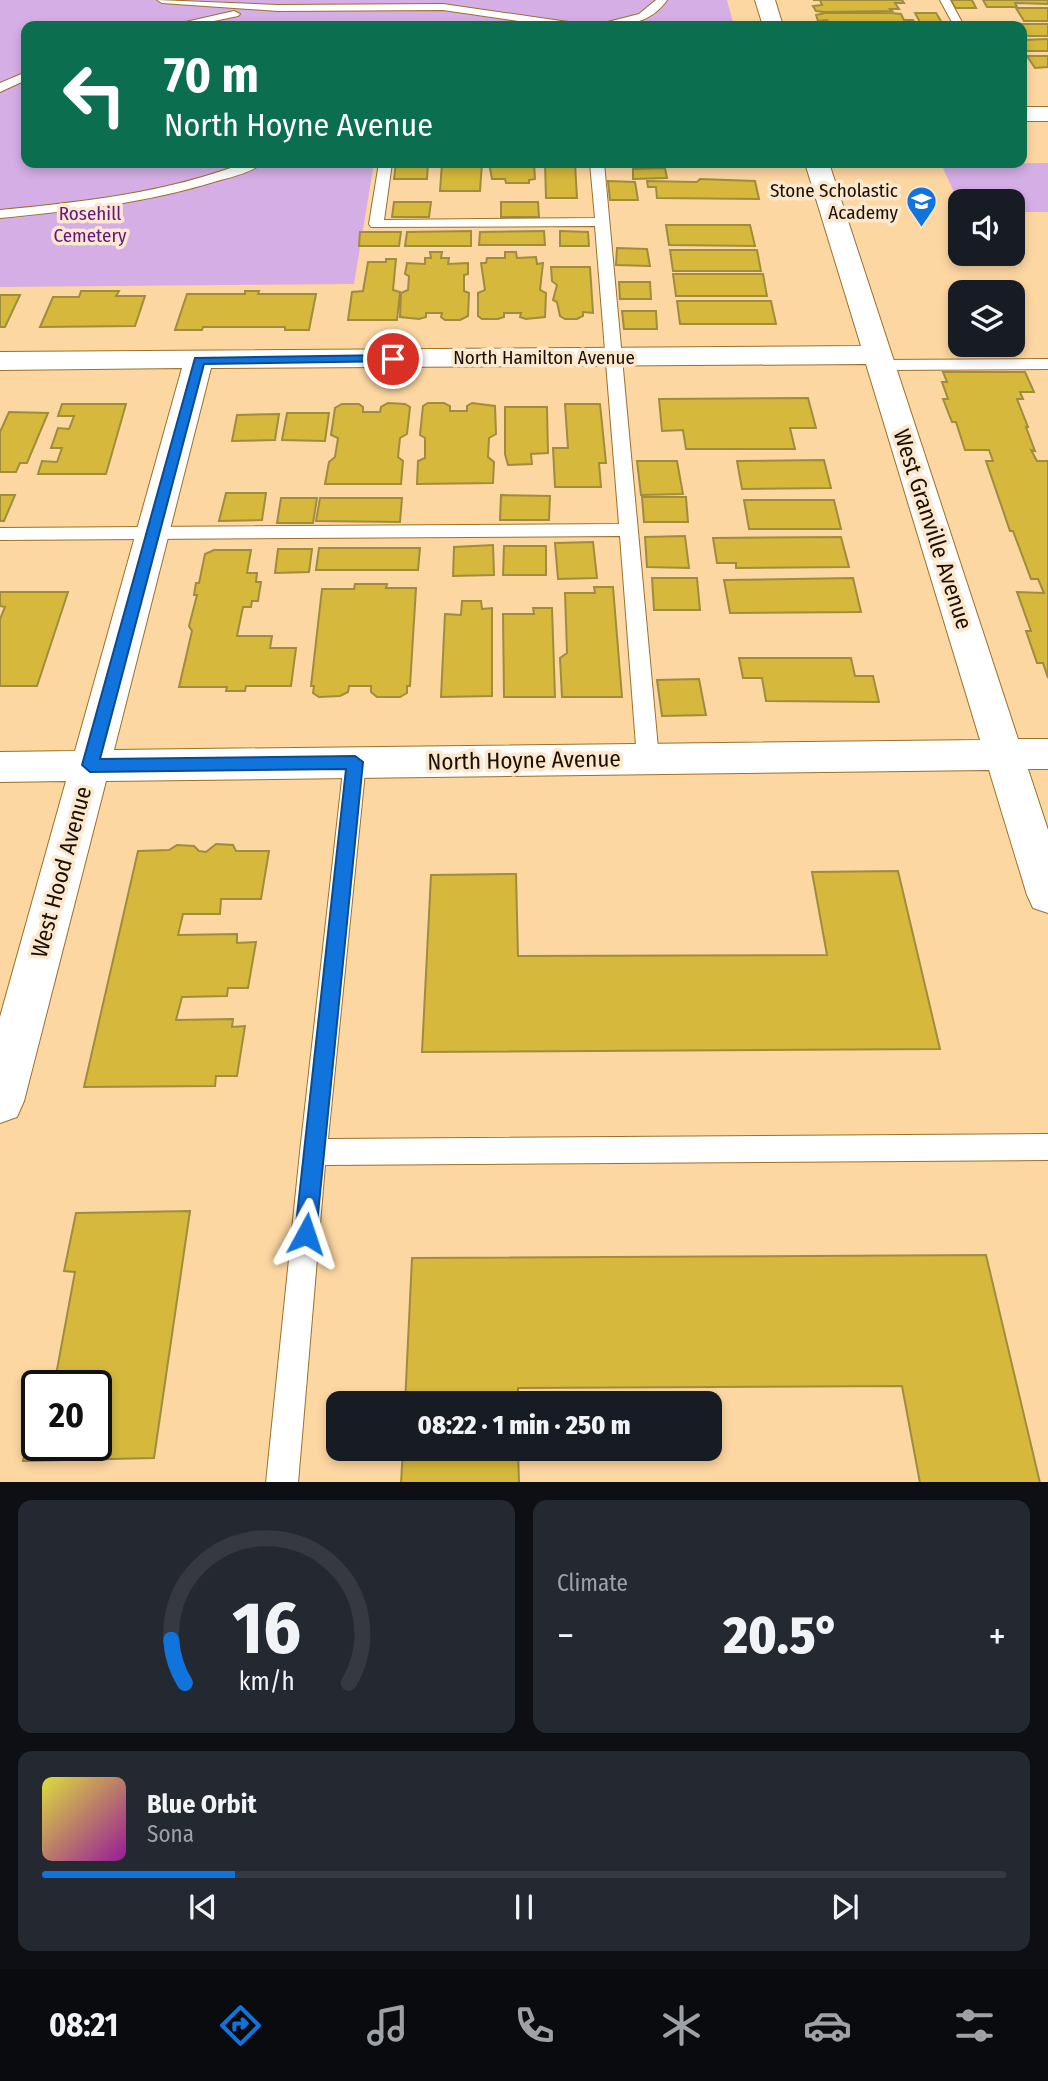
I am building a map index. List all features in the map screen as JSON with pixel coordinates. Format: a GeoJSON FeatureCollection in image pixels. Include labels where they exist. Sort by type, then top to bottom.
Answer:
{"type":"FeatureCollection","features":[{"type":"Feature","properties":{"kind":"street"},"geometry":{"type":"LineString","coordinates":[[765,0],[771,21]]}},
{"type":"Feature","properties":{"kind":"street"},"geometry":{"type":"LineString","coordinates":[[1027,114],[1048,114]]}},
{"type":"Feature","properties":{"kind":"street","name":"West Granville Avenue"},"geometry":{"type":"LineString","coordinates":[[819,168],[1048,895]]}},
{"type":"Feature","properties":{"kind":"street","name":"North Hamilton Avenue"},"geometry":{"type":"LineString","coordinates":[[0,361],[614,357],[879,360]]}},
{"type":"Feature","properties":{"kind":"street","name":"West Hood Avenue"},"geometry":{"type":"LineString","coordinates":[[0,1101],[199,360]]}},
{"type":"Feature","properties":{"kind":"street","name":"North Hoyne Avenue"},"geometry":{"type":"LineString","coordinates":[[0,767],[1048,754]]}},
{"type":"Feature","properties":{"kind":"lane"},"geometry":{"type":"LineString","coordinates":[[162,0],[278,8],[443,7],[540,21]]}},
{"type":"Feature","properties":{"kind":"lane"},"geometry":{"type":"LineString","coordinates":[[620,21],[647,15],[658,7],[662,0]]}},
{"type":"Feature","properties":{"kind":"lane"},"geometry":{"type":"LineString","coordinates":[[945,0],[956,21]]}},
{"type":"Feature","properties":{"kind":"lane"},"geometry":{"type":"LineString","coordinates":[[198,21],[278,8]]}},
{"type":"Feature","properties":{"kind":"lane"},"geometry":{"type":"LineString","coordinates":[[0,88],[21,78]]}},
{"type":"Feature","properties":{"kind":"lane"},"geometry":{"type":"LineString","coordinates":[[0,214],[131,197],[239,168]]}},
{"type":"Feature","properties":{"kind":"lane"},"geometry":{"type":"LineString","coordinates":[[384,168],[376,224],[602,222]]}},
{"type":"Feature","properties":{"kind":"lane"},"geometry":{"type":"LineString","coordinates":[[597,168],[648,759]]}},
{"type":"Feature","properties":{"kind":"lane"},"geometry":{"type":"LineString","coordinates":[[879,360],[1048,364]]}},
{"type":"Feature","properties":{"kind":"lane"},"geometry":{"type":"LineString","coordinates":[[0,534],[629,530]]}},
{"type":"Feature","properties":{"kind":"lane"},"geometry":{"type":"LineString","coordinates":[[282,1482],[313,1152],[355,762]]}},
{"type":"Feature","properties":{"kind":"lane"},"geometry":{"type":"LineString","coordinates":[[313,1152],[1048,1147]]}},
{"type":"Feature","properties":{"kind":"green space","name":"Rosehill Cemetery"},"geometry":{"type":"Polygon","coordinates":[[[0,0],[727,0],[733,21],[21,21],[21,168],[373,168],[354,284],[0,287],[0,0]]]}},
{"type":"Feature","properties":{"kind":"green space"},"geometry":{"type":"Polygon","coordinates":[[[1027,163],[1048,163],[1048,212],[1025,212],[1025,189],[953,189],[943,168],[1027,168],[1027,163]]]}},
{"type":"Feature","properties":{"kind":"building"},"geometry":{"type":"Polygon","coordinates":[[[820,0],[902,0],[904,3],[895,3],[899,9],[890,9],[892,11],[824,12],[816,11],[813,6],[822,5],[820,0]]]}},
{"type":"Feature","properties":{"kind":"building"},"geometry":{"type":"Polygon","coordinates":[[[951,0],[972,0],[976,8],[955,8],[951,0]]]}},
{"type":"Feature","properties":{"kind":"building"},"geometry":{"type":"Polygon","coordinates":[[[983,0],[1048,0],[1048,4],[1015,3],[1017,7],[987,7],[983,0]]]}},
{"type":"Feature","properties":{"kind":"building"},"geometry":{"type":"Polygon","coordinates":[[[1016,8],[1048,8],[1048,21],[1024,21],[1016,8]]]}},
{"type":"Feature","properties":{"kind":"building"},"geometry":{"type":"Polygon","coordinates":[[[891,13],[901,14],[904,20],[914,21],[818,21],[816,15],[891,13]]]}},
{"type":"Feature","properties":{"kind":"building"},"geometry":{"type":"Polygon","coordinates":[[[915,13],[936,13],[941,21],[919,21],[915,13]]]}},
{"type":"Feature","properties":{"kind":"building"},"geometry":{"type":"Polygon","coordinates":[[[1027,24],[1048,24],[1048,36],[1028,36],[1027,24]]]}},
{"type":"Feature","properties":{"kind":"building"},"geometry":{"type":"Polygon","coordinates":[[[1048,39],[1048,51],[1027,51],[1027,40],[1048,39]]]}},
{"type":"Feature","properties":{"kind":"building"},"geometry":{"type":"Polygon","coordinates":[[[1027,56],[1048,56],[1048,67],[1035,68],[1027,56]]]}},
{"type":"Feature","properties":{"kind":"building"},"geometry":{"type":"Polygon","coordinates":[[[395,168],[428,168],[427,179],[394,179],[395,168]]]}},
{"type":"Feature","properties":{"kind":"building"},"geometry":{"type":"Polygon","coordinates":[[[442,168],[482,168],[480,191],[440,191],[442,168]]]}},
{"type":"Feature","properties":{"kind":"building"},"geometry":{"type":"Polygon","coordinates":[[[490,168],[534,168],[535,179],[529,180],[529,183],[506,183],[505,179],[492,179],[490,168]]]}},
{"type":"Feature","properties":{"kind":"building"},"geometry":{"type":"Polygon","coordinates":[[[545,168],[575,168],[577,198],[546,198],[545,168]]]}},
{"type":"Feature","properties":{"kind":"building"},"geometry":{"type":"Polygon","coordinates":[[[665,168],[667,178],[633,179],[633,169],[665,168]]]}},
{"type":"Feature","properties":{"kind":"building"},"geometry":{"type":"Polygon","coordinates":[[[700,179],[755,181],[759,199],[657,198],[656,187],[648,187],[647,181],[697,182],[700,179]]]}},
{"type":"Feature","properties":{"kind":"building"},"geometry":{"type":"Polygon","coordinates":[[[608,181],[635,182],[638,200],[610,200],[608,181]]]}},
{"type":"Feature","properties":{"kind":"building"},"geometry":{"type":"Polygon","coordinates":[[[394,202],[431,202],[429,217],[392,217],[394,202]]]}},
{"type":"Feature","properties":{"kind":"building"},"geometry":{"type":"Polygon","coordinates":[[[501,202],[538,202],[539,217],[501,217],[501,202]]]}},
{"type":"Feature","properties":{"kind":"building"},"geometry":{"type":"Polygon","coordinates":[[[666,225],[750,225],[755,246],[669,245],[666,225]]]}},
{"type":"Feature","properties":{"kind":"building"},"geometry":{"type":"Polygon","coordinates":[[[471,231],[471,246],[405,246],[407,232],[471,231]]]}},
{"type":"Feature","properties":{"kind":"building"},"geometry":{"type":"Polygon","coordinates":[[[544,231],[545,245],[479,245],[480,232],[544,231]]]}},
{"type":"Feature","properties":{"kind":"building"},"geometry":{"type":"Polygon","coordinates":[[[560,231],[588,232],[589,246],[560,246],[560,231]]]}},
{"type":"Feature","properties":{"kind":"building"},"geometry":{"type":"Polygon","coordinates":[[[360,232],[401,232],[399,246],[359,246],[360,232]]]}},
{"type":"Feature","properties":{"kind":"building"},"geometry":{"type":"Polygon","coordinates":[[[617,248],[647,249],[650,266],[616,265],[617,248]]]}},
{"type":"Feature","properties":{"kind":"building"},"geometry":{"type":"Polygon","coordinates":[[[670,250],[757,250],[761,271],[673,271],[670,250]]]}},
{"type":"Feature","properties":{"kind":"building"},"geometry":{"type":"Polygon","coordinates":[[[430,252],[442,252],[441,258],[449,258],[448,264],[468,263],[468,274],[464,275],[464,291],[469,293],[468,316],[460,320],[445,320],[441,317],[442,313],[426,313],[426,317],[419,319],[400,317],[401,293],[408,290],[409,276],[405,274],[407,263],[425,264],[425,258],[431,258],[430,252]]]}},
{"type":"Feature","properties":{"kind":"building"},"geometry":{"type":"Polygon","coordinates":[[[505,252],[516,252],[517,258],[536,257],[537,264],[543,263],[540,290],[546,293],[545,317],[526,319],[520,317],[521,313],[504,313],[504,317],[498,319],[482,319],[478,316],[478,293],[485,290],[481,263],[486,263],[487,258],[505,258],[505,252]]]}},
{"type":"Feature","properties":{"kind":"building"},"geometry":{"type":"Polygon","coordinates":[[[386,259],[396,259],[393,290],[400,292],[397,320],[348,320],[352,292],[363,291],[368,262],[386,262],[386,259]]]}},
{"type":"Feature","properties":{"kind":"building"},"geometry":{"type":"Polygon","coordinates":[[[551,267],[590,267],[593,313],[583,312],[583,316],[577,319],[560,316],[557,302],[553,300],[557,285],[552,281],[551,267]]]}},
{"type":"Feature","properties":{"kind":"building"},"geometry":{"type":"Polygon","coordinates":[[[673,274],[763,274],[767,296],[676,296],[673,274]]]}},
{"type":"Feature","properties":{"kind":"building"},"geometry":{"type":"Polygon","coordinates":[[[619,282],[650,282],[651,299],[620,299],[619,282]]]}},
{"type":"Feature","properties":{"kind":"building"},"geometry":{"type":"Polygon","coordinates":[[[81,291],[119,291],[116,296],[145,296],[135,326],[40,327],[53,297],[79,297],[81,291]]]}},
{"type":"Feature","properties":{"kind":"building"},"geometry":{"type":"Polygon","coordinates":[[[245,291],[259,291],[258,294],[316,294],[309,330],[285,330],[285,327],[203,327],[202,330],[175,330],[187,294],[245,294],[245,291]]]}},
{"type":"Feature","properties":{"kind":"building"},"geometry":{"type":"Polygon","coordinates":[[[0,295],[20,295],[5,327],[0,327],[0,295]]]}},
{"type":"Feature","properties":{"kind":"building"},"geometry":{"type":"Polygon","coordinates":[[[677,301],[771,301],[776,324],[680,324],[677,301]]]}},
{"type":"Feature","properties":{"kind":"building"},"geometry":{"type":"Polygon","coordinates":[[[622,311],[656,311],[657,329],[624,329],[622,311]]]}},
{"type":"Feature","properties":{"kind":"building"},"geometry":{"type":"Polygon","coordinates":[[[943,372],[1025,372],[1034,392],[1020,392],[1023,399],[1017,399],[1035,451],[1031,450],[1037,461],[1048,461],[1048,678],[1043,663],[1037,663],[1026,631],[1031,631],[1017,592],[1044,593],[1038,579],[1031,579],[1013,531],[1010,531],[986,461],[993,461],[989,450],[965,450],[956,422],[952,422],[943,399],[948,399],[942,382],[947,382],[943,372]]]}},
{"type":"Feature","properties":{"kind":"building"},"geometry":{"type":"Polygon","coordinates":[[[808,398],[816,428],[790,428],[795,449],[686,449],[683,430],[662,431],[659,399],[808,398]]]}},
{"type":"Feature","properties":{"kind":"building"},"geometry":{"type":"Polygon","coordinates":[[[388,403],[410,407],[407,434],[400,438],[398,457],[403,461],[401,484],[325,484],[329,462],[335,457],[338,438],[331,435],[335,408],[342,404],[359,404],[363,407],[363,412],[380,412],[381,407],[388,403]]]}},
{"type":"Feature","properties":{"kind":"building"},"geometry":{"type":"Polygon","coordinates":[[[428,403],[444,403],[450,406],[450,411],[467,411],[467,406],[472,403],[495,406],[496,434],[489,438],[488,457],[494,462],[493,483],[417,484],[418,461],[425,458],[425,438],[420,435],[423,406],[428,403]]]}},
{"type":"Feature","properties":{"kind":"building"},"geometry":{"type":"Polygon","coordinates":[[[62,404],[126,404],[106,474],[38,474],[42,461],[57,462],[62,448],[51,448],[58,428],[69,429],[74,416],[58,416],[62,404]]]}},
{"type":"Feature","properties":{"kind":"building"},"geometry":{"type":"Polygon","coordinates":[[[565,404],[600,404],[606,463],[599,463],[601,487],[555,487],[553,448],[568,448],[565,404]]]}},
{"type":"Feature","properties":{"kind":"building"},"geometry":{"type":"Polygon","coordinates":[[[505,407],[547,407],[548,453],[531,454],[532,464],[508,465],[505,454],[505,407]]]}},
{"type":"Feature","properties":{"kind":"building"},"geometry":{"type":"Polygon","coordinates":[[[9,412],[48,413],[27,463],[20,463],[16,472],[0,472],[0,432],[9,412]]]}},
{"type":"Feature","properties":{"kind":"building"},"geometry":{"type":"Polygon","coordinates":[[[287,413],[329,413],[325,441],[282,440],[287,413]]]}},
{"type":"Feature","properties":{"kind":"building"},"geometry":{"type":"Polygon","coordinates":[[[279,414],[275,440],[232,441],[237,415],[279,414]]]}},
{"type":"Feature","properties":{"kind":"building"},"geometry":{"type":"Polygon","coordinates":[[[824,460],[831,488],[742,489],[737,461],[824,460]]]}},
{"type":"Feature","properties":{"kind":"building"},"geometry":{"type":"Polygon","coordinates":[[[637,461],[677,461],[683,494],[641,495],[637,461]]]}},
{"type":"Feature","properties":{"kind":"building"},"geometry":{"type":"Polygon","coordinates":[[[226,493],[266,493],[262,520],[219,521],[226,493]]]}},
{"type":"Feature","properties":{"kind":"building"},"geometry":{"type":"Polygon","coordinates":[[[0,495],[15,495],[4,521],[0,521],[0,495]]]}},
{"type":"Feature","properties":{"kind":"building"},"geometry":{"type":"Polygon","coordinates":[[[501,495],[550,496],[549,520],[500,520],[501,495]]]}},
{"type":"Feature","properties":{"kind":"building"},"geometry":{"type":"Polygon","coordinates":[[[642,497],[686,497],[688,522],[644,522],[642,497]]]}},
{"type":"Feature","properties":{"kind":"building"},"geometry":{"type":"Polygon","coordinates":[[[281,498],[317,498],[313,523],[277,523],[281,498]]]}},
{"type":"Feature","properties":{"kind":"building"},"geometry":{"type":"Polygon","coordinates":[[[320,498],[402,498],[400,522],[316,521],[320,498]]]}},
{"type":"Feature","properties":{"kind":"building"},"geometry":{"type":"Polygon","coordinates":[[[744,500],[834,500],[841,529],[749,529],[744,500]]]}},
{"type":"Feature","properties":{"kind":"building"},"geometry":{"type":"Polygon","coordinates":[[[685,536],[689,568],[647,567],[645,537],[685,536]]]}},
{"type":"Feature","properties":{"kind":"building"},"geometry":{"type":"Polygon","coordinates":[[[841,537],[849,567],[736,568],[736,563],[717,563],[713,538],[841,537]]]}},
{"type":"Feature","properties":{"kind":"building"},"geometry":{"type":"Polygon","coordinates":[[[593,542],[597,578],[558,579],[555,543],[593,542]]]}},
{"type":"Feature","properties":{"kind":"building"},"geometry":{"type":"Polygon","coordinates":[[[493,545],[494,575],[453,576],[454,547],[493,545]]]}},
{"type":"Feature","properties":{"kind":"building"},"geometry":{"type":"Polygon","coordinates":[[[504,546],[546,546],[546,575],[503,575],[504,546]]]}},
{"type":"Feature","properties":{"kind":"building"},"geometry":{"type":"Polygon","coordinates":[[[319,548],[420,548],[418,570],[316,570],[319,548]]]}},
{"type":"Feature","properties":{"kind":"building"},"geometry":{"type":"Polygon","coordinates":[[[278,549],[312,549],[309,572],[275,573],[278,549]]]}},
{"type":"Feature","properties":{"kind":"building"},"geometry":{"type":"Polygon","coordinates":[[[214,550],[251,550],[247,573],[257,573],[256,582],[261,582],[258,601],[252,601],[251,607],[243,607],[237,636],[272,636],[270,648],[296,648],[291,686],[246,686],[245,691],[226,691],[227,687],[179,687],[192,631],[189,626],[197,595],[194,595],[196,583],[199,583],[205,554],[214,550]]]}},
{"type":"Feature","properties":{"kind":"building"},"geometry":{"type":"Polygon","coordinates":[[[652,578],[697,578],[700,610],[654,610],[652,578]]]}},
{"type":"Feature","properties":{"kind":"building"},"geometry":{"type":"Polygon","coordinates":[[[853,578],[861,612],[730,613],[724,580],[853,578]]]}},
{"type":"Feature","properties":{"kind":"building"},"geometry":{"type":"Polygon","coordinates":[[[355,584],[416,588],[410,686],[407,686],[407,693],[400,697],[377,697],[371,692],[371,686],[349,686],[348,692],[340,696],[319,697],[313,693],[314,686],[311,686],[322,589],[354,589],[355,584]]]}},
{"type":"Feature","properties":{"kind":"building"},"geometry":{"type":"Polygon","coordinates":[[[594,587],[613,587],[622,697],[562,697],[560,658],[567,653],[565,593],[595,593],[594,587]]]}},
{"type":"Feature","properties":{"kind":"building"},"geometry":{"type":"Polygon","coordinates":[[[0,592],[68,592],[37,686],[0,686],[0,619],[5,607],[0,606],[0,592]]]}},
{"type":"Feature","properties":{"kind":"building"},"geometry":{"type":"Polygon","coordinates":[[[462,601],[481,601],[482,609],[492,608],[492,696],[441,697],[445,614],[461,615],[462,601]]]}},
{"type":"Feature","properties":{"kind":"building"},"geometry":{"type":"Polygon","coordinates":[[[533,608],[552,608],[555,697],[504,697],[503,614],[534,614],[533,608]]]}},
{"type":"Feature","properties":{"kind":"building"},"geometry":{"type":"Polygon","coordinates":[[[739,658],[851,658],[855,676],[873,676],[879,702],[766,701],[762,678],[743,678],[739,658]]]}},
{"type":"Feature","properties":{"kind":"building"},"geometry":{"type":"Polygon","coordinates":[[[699,679],[706,715],[662,716],[657,680],[699,679]]]}},
{"type":"Feature","properties":{"kind":"building"},"geometry":{"type":"Polygon","coordinates":[[[216,844],[233,845],[236,851],[269,851],[261,899],[221,899],[220,914],[183,914],[178,935],[237,934],[237,943],[256,942],[248,988],[228,988],[227,996],[182,997],[176,1020],[233,1019],[232,1027],[245,1026],[237,1076],[216,1076],[215,1086],[84,1087],[138,851],[169,850],[177,845],[194,846],[199,851],[206,852],[216,844]]]}},
{"type":"Feature","properties":{"kind":"building"},"geometry":{"type":"Polygon","coordinates":[[[898,871],[940,1049],[422,1052],[431,875],[516,874],[518,956],[827,955],[812,872],[898,871]]]}},
{"type":"Feature","properties":{"kind":"building"},"geometry":{"type":"Polygon","coordinates":[[[190,1211],[154,1458],[112,1459],[112,1370],[57,1370],[75,1272],[64,1271],[76,1213],[190,1211]]]}},
{"type":"Feature","properties":{"kind":"building"},"geometry":{"type":"Polygon","coordinates":[[[986,1255],[1040,1482],[920,1482],[902,1386],[406,1391],[412,1258],[986,1255]]]}},
{"type":"Feature","properties":{"kind":"building"},"geometry":{"type":"Polygon","coordinates":[[[402,1461],[518,1461],[519,1482],[401,1482],[402,1461]]]}},
{"type":"Feature","properties":{"kind":"place","name":"Stone Scholastic Academy"},"geometry":{"type":"Point","coordinates":[921,228]}},
{"type":"Feature","properties":{"kind":"route"},"geometry":{"type":"LineString","coordinates":[[306,1234],[355,762],[90,765],[199,360],[393,359]]}}]}
